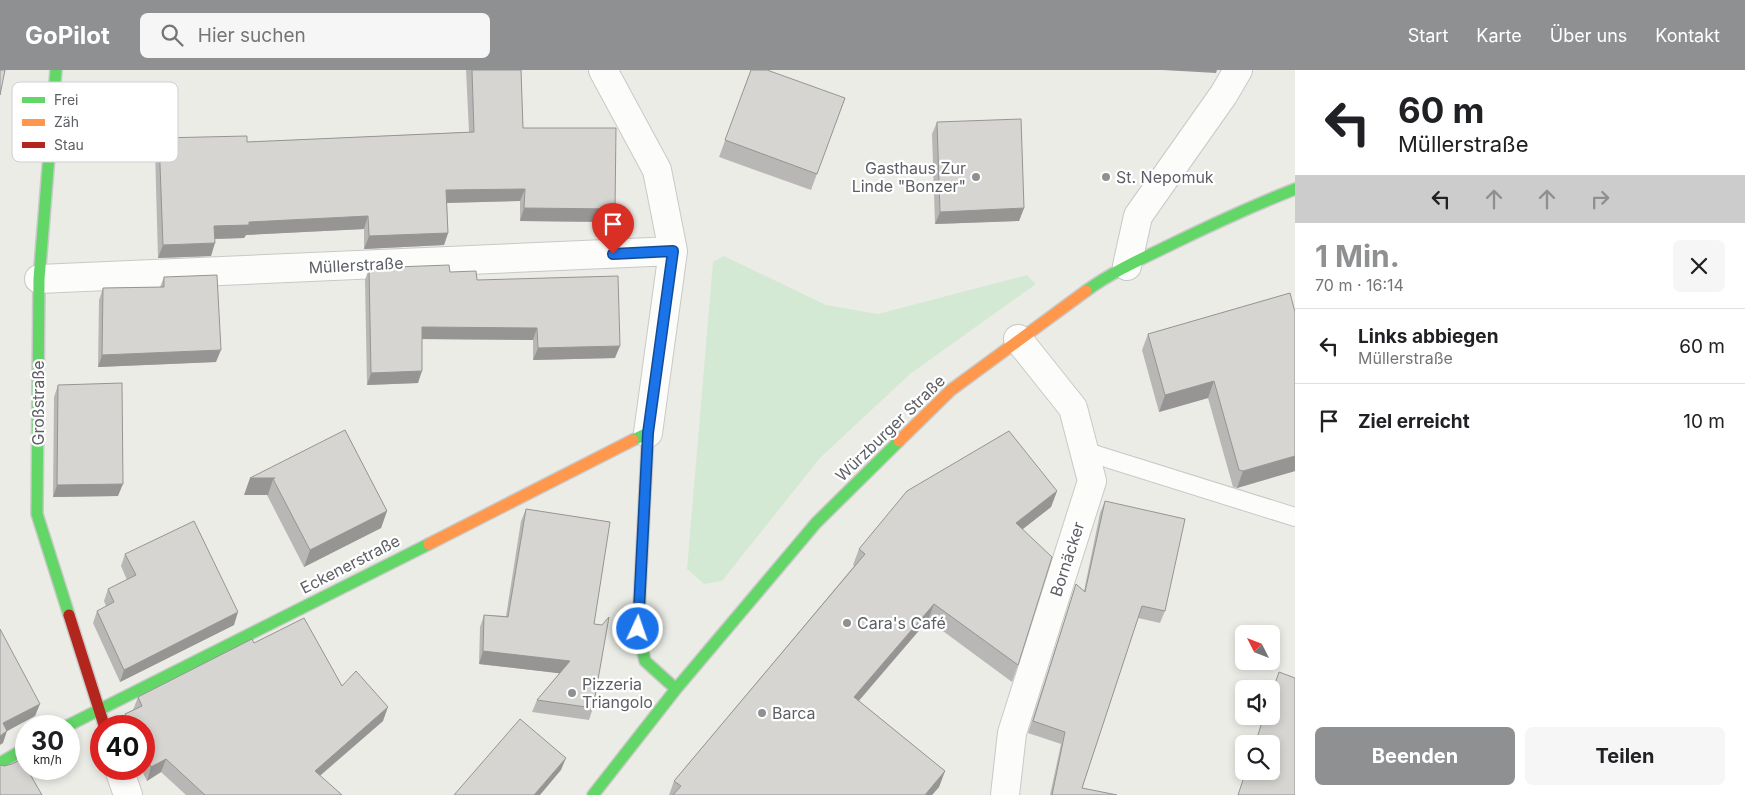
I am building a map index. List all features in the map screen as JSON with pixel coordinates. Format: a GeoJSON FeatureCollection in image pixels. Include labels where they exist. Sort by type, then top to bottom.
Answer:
{"type":"FeatureCollection","features":[{"type":"Feature","properties":{"kind":"street"},"geometry":{"type":"LineString","coordinates":[[603,70],[657,170],[673,251],[648,433],[638,629],[645,661],[676,689]]}},
{"type":"Feature","properties":{"kind":"street"},"geometry":{"type":"LineString","coordinates":[[1127,266],[1138,216],[1224,94],[1238,70]]}},
{"type":"Feature","properties":{"kind":"street","name":"Großstraße"},"geometry":{"type":"LineString","coordinates":[[48,162],[38,279],[37,514],[100,715]]}},
{"type":"Feature","properties":{"kind":"street","name":"Würzburger Straße"},"geometry":{"type":"LineString","coordinates":[[593,795],[676,689],[816,523],[951,390],[1100,281],[1127,266],[1249,208],[1295,190]]}},
{"type":"Feature","properties":{"kind":"street","name":"Müllerstraße"},"geometry":{"type":"LineString","coordinates":[[38,279],[673,251]]}},
{"type":"Feature","properties":{"kind":"street","name":"Bornäcker"},"geometry":{"type":"LineString","coordinates":[[1005,795],[1012,733],[1092,481],[1073,408],[1018,340]]}},
{"type":"Feature","properties":{"kind":"street","name":"Eckenerstraße"},"geometry":{"type":"LineString","coordinates":[[80,719],[648,433]]}},
{"type":"Feature","properties":{"kind":"street"},"geometry":{"type":"LineString","coordinates":[[0,763],[15,754]]}},
{"type":"Feature","properties":{"kind":"street"},"geometry":{"type":"LineString","coordinates":[[123,780],[128,795]]}},
{"type":"Feature","properties":{"kind":"lane"},"geometry":{"type":"LineString","coordinates":[[1084,451],[1295,517]]}},
{"type":"Feature","properties":{"kind":"green space"},"geometry":{"type":"Polygon","coordinates":[[[724,256],[826,305],[878,314],[1027,275],[1036,284],[910,374],[820,458],[722,581],[704,584],[687,569],[713,262],[724,256]]]}},
{"type":"Feature","properties":{"kind":"building"},"geometry":{"type":"Polygon","coordinates":[[[0,70],[5,70],[0,95],[0,70]]]}},
{"type":"Feature","properties":{"kind":"building"},"geometry":{"type":"Polygon","coordinates":[[[472,70],[521,70],[523,128],[616,128],[615,209],[524,208],[525,189],[446,190],[448,233],[369,236],[368,216],[249,222],[249,225],[214,226],[215,243],[163,245],[160,162],[178,162],[178,138],[247,136],[247,142],[474,132],[472,70]]]}},
{"type":"Feature","properties":{"kind":"building"},"geometry":{"type":"Polygon","coordinates":[[[751,70],[767,70],[845,98],[817,174],[725,140],[751,70]]]}},
{"type":"Feature","properties":{"kind":"building","name":"Gasthaus Zur Linde \"Bonzer\""},"geometry":{"type":"Polygon","coordinates":[[[1021,119],[1024,208],[940,212],[937,122],[1021,119]]]}},
{"type":"Feature","properties":{"kind":"building"},"geometry":{"type":"Polygon","coordinates":[[[449,265],[450,272],[476,271],[477,280],[618,276],[620,346],[538,348],[537,328],[422,327],[422,371],[371,373],[369,268],[449,265]]]}},
{"type":"Feature","properties":{"kind":"building"},"geometry":{"type":"Polygon","coordinates":[[[217,275],[221,350],[102,355],[103,288],[164,287],[164,277],[217,275]]]}},
{"type":"Feature","properties":{"kind":"building"},"geometry":{"type":"Polygon","coordinates":[[[1290,293],[1295,312],[1295,456],[1243,471],[1239,470],[1214,381],[1165,395],[1148,334],[1290,293]]]}},
{"type":"Feature","properties":{"kind":"building"},"geometry":{"type":"Polygon","coordinates":[[[122,383],[123,484],[57,485],[58,385],[122,383]]]}},
{"type":"Feature","properties":{"kind":"building"},"geometry":{"type":"Polygon","coordinates":[[[345,430],[387,511],[310,550],[273,479],[275,478],[250,478],[345,430]]]}},
{"type":"Feature","properties":{"kind":"building"},"geometry":{"type":"Polygon","coordinates":[[[1009,431],[1057,491],[1016,523],[1052,557],[1018,665],[934,604],[854,697],[945,771],[925,795],[673,795],[681,786],[674,781],[865,554],[859,549],[907,491],[1009,431]]]}},
{"type":"Feature","properties":{"kind":"building"},"geometry":{"type":"Polygon","coordinates":[[[1105,501],[1185,519],[1165,611],[1142,606],[1082,788],[1117,795],[1052,795],[1065,732],[1033,721],[1076,584],[1085,592],[1105,501]]]}},
{"type":"Feature","properties":{"kind":"building"},"geometry":{"type":"Polygon","coordinates":[[[526,509],[610,522],[594,624],[602,625],[609,617],[593,708],[537,700],[570,661],[483,651],[484,615],[508,617],[526,509]]]}},
{"type":"Feature","properties":{"kind":"building"},"geometry":{"type":"Polygon","coordinates":[[[194,521],[238,612],[124,670],[97,611],[114,602],[108,589],[136,575],[125,554],[194,521]]]}},
{"type":"Feature","properties":{"kind":"building"},"geometry":{"type":"Polygon","coordinates":[[[304,618],[342,686],[356,671],[388,707],[315,771],[342,795],[205,795],[166,759],[155,765],[155,715],[126,715],[142,706],[138,697],[252,639],[254,643],[304,618]]]}},
{"type":"Feature","properties":{"kind":"building"},"geometry":{"type":"Polygon","coordinates":[[[0,629],[40,704],[15,715],[15,717],[3,723],[7,731],[0,736],[0,629]]]}},
{"type":"Feature","properties":{"kind":"building"},"geometry":{"type":"Polygon","coordinates":[[[1279,672],[1295,678],[1295,795],[1238,795],[1243,780],[1280,780],[1280,735],[1258,735],[1261,725],[1280,725],[1280,680],[1276,680],[1279,672]]]}},
{"type":"Feature","properties":{"kind":"building"},"geometry":{"type":"Polygon","coordinates":[[[520,719],[566,758],[534,795],[454,795],[520,719]]]}},
{"type":"Feature","properties":{"kind":"building"},"geometry":{"type":"Polygon","coordinates":[[[15,762],[15,780],[33,780],[42,795],[0,795],[0,765],[15,762]]]}},
{"type":"Feature","properties":{"kind":"traffic: fast"},"geometry":{"type":"LineString","coordinates":[[55,82],[56,70]]}},
{"type":"Feature","properties":{"kind":"traffic: fast"},"geometry":{"type":"LineString","coordinates":[[49,162],[39,279],[37,514],[69,615]]}},
{"type":"Feature","properties":{"kind":"traffic: fast"},"geometry":{"type":"LineString","coordinates":[[1086,291],[1148,255],[1295,189]]}},
{"type":"Feature","properties":{"kind":"traffic: fast"},"geometry":{"type":"LineString","coordinates":[[633,440],[648,433],[638,629],[645,661],[676,689]]}},
{"type":"Feature","properties":{"kind":"traffic: fast"},"geometry":{"type":"LineString","coordinates":[[593,795],[676,689],[816,523],[899,441]]}},
{"type":"Feature","properties":{"kind":"traffic: fast"},"geometry":{"type":"LineString","coordinates":[[80,719],[429,544]]}},
{"type":"Feature","properties":{"kind":"traffic: fast"},"geometry":{"type":"LineString","coordinates":[[0,763],[15,754]]}},
{"type":"Feature","properties":{"kind":"traffic: slow"},"geometry":{"type":"LineString","coordinates":[[899,441],[951,390],[1086,291]]}},
{"type":"Feature","properties":{"kind":"traffic: slow"},"geometry":{"type":"LineString","coordinates":[[429,544],[633,440]]}},
{"type":"Feature","properties":{"kind":"traffic: jam"},"geometry":{"type":"LineString","coordinates":[[69,615],[101,715]]}},
{"type":"Feature","properties":{"kind":"place","name":"Gasthaus Zur Linde \"Bonzer\""},"geometry":{"type":"Point","coordinates":[976,177]}},
{"type":"Feature","properties":{"kind":"place","name":"St. Nepomuk"},"geometry":{"type":"Point","coordinates":[1106,177]}},
{"type":"Feature","properties":{"kind":"place","name":"Cara's Café"},"geometry":{"type":"Point","coordinates":[847,623]}},
{"type":"Feature","properties":{"kind":"place","name":"Pizzeria Triangolo"},"geometry":{"type":"Point","coordinates":[572,693]}},
{"type":"Feature","properties":{"kind":"place","name":"Barca"},"geometry":{"type":"Point","coordinates":[762,713]}},
{"type":"Feature","properties":{"kind":"route"},"geometry":{"type":"LineString","coordinates":[[613,254],[673,251],[648,433],[638,629]]}}]}
